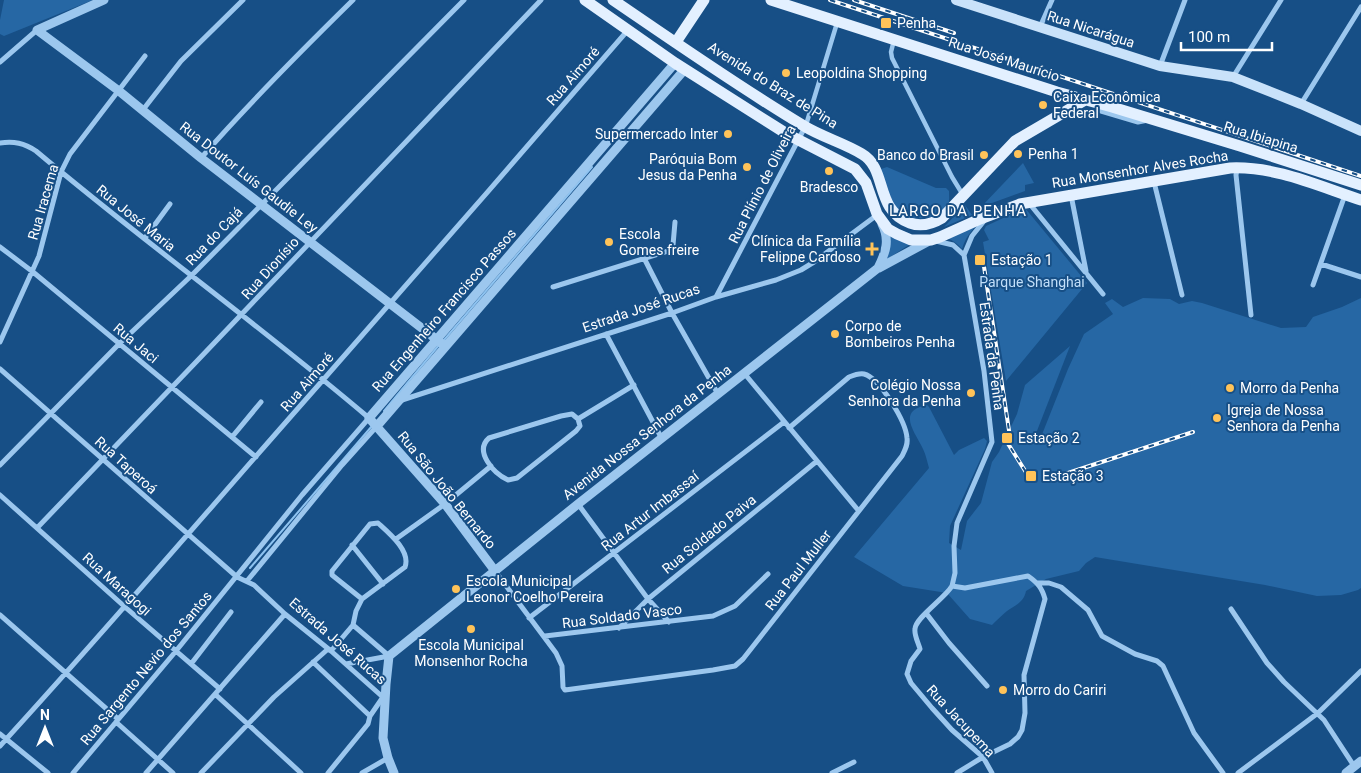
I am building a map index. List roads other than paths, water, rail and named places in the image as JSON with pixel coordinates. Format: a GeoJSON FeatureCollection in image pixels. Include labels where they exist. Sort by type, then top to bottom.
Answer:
{"type":"FeatureCollection","features":[{"type":"Feature","properties":{"kind":"main road"},"geometry":{"type":"LineString","coordinates":[[586,0],[675,63],[799,141],[855,169],[866,183],[877,214],[888,229],[906,239],[916,241],[931,240],[1028,202]]}},
{"type":"Feature","properties":{"kind":"main road","name":"Avenida do Braz de Pina"},"geometry":{"type":"LineString","coordinates":[[614,0],[805,126],[867,158],[875,168],[880,187],[889,207],[899,218],[914,224],[931,223],[948,213],[964,196]]}},
{"type":"Feature","properties":{"kind":"main road"},"geometry":{"type":"LineString","coordinates":[[676,42],[704,0]]}},
{"type":"Feature","properties":{"kind":"main road","name":"Rua José Maurício"},"geometry":{"type":"LineString","coordinates":[[771,0],[1085,100]]}},
{"type":"Feature","properties":{"kind":"main road","name":"Rua Nicarágua"},"geometry":{"type":"LineString","coordinates":[[956,0],[1160,66],[1233,77],[1301,104],[1361,131]]}},
{"type":"Feature","properties":{"kind":"main road"},"geometry":{"type":"LineString","coordinates":[[964,196],[1015,141],[1085,100]]}},
{"type":"Feature","properties":{"kind":"main road","name":"Rua Ibiapina"},"geometry":{"type":"LineString","coordinates":[[1085,100],[1102,108],[1151,119],[1361,185]]}},
{"type":"Feature","properties":{"kind":"main road"},"geometry":{"type":"LineString","coordinates":[[1238,168],[1242,158],[1240,146]]}},
{"type":"Feature","properties":{"kind":"main road","name":"Rua Monsenhor Alves Rocha"},"geometry":{"type":"LineString","coordinates":[[1028,202],[1238,168],[1268,170],[1286,175]]}},
{"type":"Feature","properties":{"kind":"main road","name":"Rua Ibiapina"},"geometry":{"type":"LineString","coordinates":[[1286,175],[1361,200]]}},
{"type":"Feature","properties":{"kind":"street"},"geometry":{"type":"LineString","coordinates":[[0,62],[37,30],[104,0]]}},
{"type":"Feature","properties":{"kind":"street"},"geometry":{"type":"LineString","coordinates":[[142,111],[181,61],[243,0]]}},
{"type":"Feature","properties":{"kind":"street"},"geometry":{"type":"LineString","coordinates":[[201,158],[282,70],[353,0]]}},
{"type":"Feature","properties":{"kind":"street","name":"Rua do Cajá"},"geometry":{"type":"LineString","coordinates":[[0,465],[119,344],[191,276],[464,0]]}},
{"type":"Feature","properties":{"kind":"street","name":"Rua Dionísio"},"geometry":{"type":"LineString","coordinates":[[37,528],[243,315],[309,242],[540,0]]}},
{"type":"Feature","properties":{"kind":"street"},"geometry":{"type":"LineString","coordinates":[[1040,27],[1052,0]]}},
{"type":"Feature","properties":{"kind":"street"},"geometry":{"type":"LineString","coordinates":[[1160,66],[1185,0]]}},
{"type":"Feature","properties":{"kind":"street"},"geometry":{"type":"LineString","coordinates":[[1233,77],[1282,0]]}},
{"type":"Feature","properties":{"kind":"street"},"geometry":{"type":"LineString","coordinates":[[1301,104],[1361,7]]}},
{"type":"Feature","properties":{"kind":"street","name":"Rua Plínio de Oliveira"},"geometry":{"type":"LineString","coordinates":[[716,297],[799,141],[837,21]]}},
{"type":"Feature","properties":{"kind":"street","name":"Rua Doutor Luís Gaudie Ley"},"geometry":{"type":"LineString","coordinates":[[37,30],[441,343]]}},
{"type":"Feature","properties":{"kind":"street","name":"Rua Aimoré"},"geometry":{"type":"LineString","coordinates":[[0,746],[125,607],[391,304],[628,30]]}},
{"type":"Feature","properties":{"kind":"street"},"geometry":{"type":"LineString","coordinates":[[893,44],[890,52],[892,58],[952,177],[964,196]]}},
{"type":"Feature","properties":{"kind":"street","name":"Rua Iracema"},"geometry":{"type":"LineString","coordinates":[[0,342],[39,256],[61,172],[70,154],[145,56]]}},
{"type":"Feature","properties":{"kind":"street","name":"Rua Engenheiro Francisco Passos"},"geometry":{"type":"LineString","coordinates":[[556,210],[675,63]]}},
{"type":"Feature","properties":{"kind":"street","name":"Rua Engenheiro Francisco Passos"},"geometry":{"type":"LineString","coordinates":[[247,581],[342,465],[374,422],[441,343],[556,210],[685,69]]}},
{"type":"Feature","properties":{"kind":"street"},"geometry":{"type":"LineString","coordinates":[[658,83],[666,91]]}},
{"type":"Feature","properties":{"kind":"street","name":"Rua José Maria"},"geometry":{"type":"LineString","coordinates":[[0,143],[11,142],[29,146],[191,276],[243,315],[374,422]]}},
{"type":"Feature","properties":{"kind":"street"},"geometry":{"type":"LineString","coordinates":[[1238,168],[1236,176],[1251,315]]}},
{"type":"Feature","properties":{"kind":"street"},"geometry":{"type":"LineString","coordinates":[[1154,181],[1182,295]]}},
{"type":"Feature","properties":{"kind":"street"},"geometry":{"type":"LineString","coordinates":[[1072,195],[1086,272]]}},
{"type":"Feature","properties":{"kind":"street"},"geometry":{"type":"LineString","coordinates":[[1313,286],[1345,195]]}},
{"type":"Feature","properties":{"kind":"street"},"geometry":{"type":"LineString","coordinates":[[1028,202],[1103,294]]}},
{"type":"Feature","properties":{"kind":"street"},"geometry":{"type":"LineString","coordinates":[[145,238],[170,204]]}},
{"type":"Feature","properties":{"kind":"street"},"geometry":{"type":"LineString","coordinates":[[877,214],[886,236],[887,244],[878,268]]}},
{"type":"Feature","properties":{"kind":"street","name":"Estrada José Rucas"},"geometry":{"type":"LineString","coordinates":[[401,400],[672,313],[716,297],[776,280],[801,270],[814,262],[877,214]]}},
{"type":"Feature","properties":{"kind":"street"},"geometry":{"type":"LineString","coordinates":[[878,268],[931,240],[953,245],[964,255],[972,236],[990,216]]}},
{"type":"Feature","properties":{"kind":"street"},"geometry":{"type":"LineString","coordinates":[[553,288],[671,248],[675,222]]}},
{"type":"Feature","properties":{"kind":"street","name":"Rua Jaci"},"geometry":{"type":"LineString","coordinates":[[0,247],[33,272],[256,456]]}},
{"type":"Feature","properties":{"kind":"street","name":"Estrada da Penha"},"geometry":{"type":"LineString","coordinates":[[952,586],[955,573],[954,546],[957,523],[992,442],[984,371],[964,255]]}},
{"type":"Feature","properties":{"kind":"street"},"geometry":{"type":"LineString","coordinates":[[644,258],[672,313],[718,394]]}},
{"type":"Feature","properties":{"kind":"street"},"geometry":{"type":"LineString","coordinates":[[1321,264],[1361,277]]}},
{"type":"Feature","properties":{"kind":"street","name":"Avenida Nossa Senhora da Penha"},"geometry":{"type":"LineString","coordinates":[[390,656],[578,504],[878,268]]}},
{"type":"Feature","properties":{"kind":"street"},"geometry":{"type":"LineString","coordinates":[[606,334],[662,439]]}},
{"type":"Feature","properties":{"kind":"street","name":"Rua Engenheiro Francisco Passos"},"geometry":{"type":"LineString","coordinates":[[237,577],[302,495],[374,422],[401,400],[441,343]]}},
{"type":"Feature","properties":{"kind":"street","name":"Rua Taperoá"},"geometry":{"type":"LineString","coordinates":[[0,369],[237,577]]}},
{"type":"Feature","properties":{"kind":"street"},"geometry":{"type":"LineString","coordinates":[[744,373],[858,510]]}},
{"type":"Feature","properties":{"kind":"street","name":"Rua Paul Muller"},"geometry":{"type":"LineString","coordinates":[[544,636],[556,653],[562,666],[563,687],[566,690],[719,670],[735,666],[749,653],[858,510],[902,456],[908,444],[905,429],[890,398],[869,376],[858,374],[849,378],[789,428]]}},
{"type":"Feature","properties":{"kind":"street"},"geometry":{"type":"LineString","coordinates":[[578,419],[634,385]]}},
{"type":"Feature","properties":{"kind":"street"},"geometry":{"type":"LineString","coordinates":[[232,437],[261,402]]}},
{"type":"Feature","properties":{"kind":"street"},"geometry":{"type":"LineString","coordinates":[[572,414],[578,419],[580,426],[576,431],[517,478],[508,480],[503,478],[490,466],[483,449],[484,442],[489,438],[561,416],[572,414]]}},
{"type":"Feature","properties":{"kind":"street","name":"Rua São João Bernardo"},"geometry":{"type":"LineString","coordinates":[[374,422],[445,504],[496,572]]}},
{"type":"Feature","properties":{"kind":"street","name":"Rua Artur Imbassaí"},"geometry":{"type":"LineString","coordinates":[[529,618],[784,422]]}},
{"type":"Feature","properties":{"kind":"street","name":"Rua Soldado Paiva"},"geometry":{"type":"LineString","coordinates":[[620,628],[648,599],[816,461]]}},
{"type":"Feature","properties":{"kind":"street"},"geometry":{"type":"LineString","coordinates":[[396,539],[445,504],[490,466]]}},
{"type":"Feature","properties":{"kind":"street","name":"Rua Maragogi"},"geometry":{"type":"LineString","coordinates":[[0,495],[220,689]]}},
{"type":"Feature","properties":{"kind":"street"},"geometry":{"type":"LineString","coordinates":[[578,504],[648,599],[669,622]]}},
{"type":"Feature","properties":{"kind":"street"},"geometry":{"type":"LineString","coordinates":[[201,773],[247,724],[353,626],[356,611],[362,599],[405,567],[406,557],[396,539],[378,523],[370,524],[332,571],[332,574],[362,599]]}},
{"type":"Feature","properties":{"kind":"street"},"geometry":{"type":"LineString","coordinates":[[352,545],[383,584]]}},
{"type":"Feature","properties":{"kind":"street","name":"Rua Soldado Vasco"},"geometry":{"type":"LineString","coordinates":[[496,572],[544,636],[706,617],[727,611],[735,606],[768,574]]}},
{"type":"Feature","properties":{"kind":"street"},"geometry":{"type":"LineString","coordinates":[[952,586],[966,588],[1028,576],[1038,583],[1044,595],[1044,605],[1024,674],[1022,730],[1018,738],[1010,744],[983,757],[957,773]]}},
{"type":"Feature","properties":{"kind":"street","name":"Estrada José Rucas"},"geometry":{"type":"LineString","coordinates":[[237,577],[254,585],[285,614],[384,698],[383,738],[394,773]]}},
{"type":"Feature","properties":{"kind":"street","name":"Rua Sargento Nevio dos Santos"},"geometry":{"type":"LineString","coordinates":[[73,773],[237,577]]}},
{"type":"Feature","properties":{"kind":"street"},"geometry":{"type":"LineString","coordinates":[[1038,583],[1049,583],[1061,587],[1088,610],[1102,636],[1135,654],[1157,660],[1163,666],[1194,732],[1223,773]]}},
{"type":"Feature","properties":{"kind":"street","name":"Rua Jacupema"},"geometry":{"type":"LineString","coordinates":[[952,586],[946,595],[914,627],[920,649],[911,661],[907,674],[911,683],[952,730],[983,757],[992,773]]}},
{"type":"Feature","properties":{"kind":"street"},"geometry":{"type":"LineString","coordinates":[[1231,609],[1266,662],[1318,713],[1358,763],[1346,773]]}},
{"type":"Feature","properties":{"kind":"street"},"geometry":{"type":"LineString","coordinates":[[191,664],[231,612]]}},
{"type":"Feature","properties":{"kind":"street"},"geometry":{"type":"LineString","coordinates":[[926,613],[949,643],[987,686]]}},
{"type":"Feature","properties":{"kind":"street"},"geometry":{"type":"LineString","coordinates":[[146,773],[285,614]]}},
{"type":"Feature","properties":{"kind":"street"},"geometry":{"type":"LineString","coordinates":[[0,615],[173,773]]}},
{"type":"Feature","properties":{"kind":"street"},"geometry":{"type":"LineString","coordinates":[[353,626],[390,656]]}},
{"type":"Feature","properties":{"kind":"street"},"geometry":{"type":"LineString","coordinates":[[346,664],[390,656]]}},
{"type":"Feature","properties":{"kind":"street"},"geometry":{"type":"LineString","coordinates":[[328,773],[368,724],[368,715],[384,698],[390,656]]}},
{"type":"Feature","properties":{"kind":"street"},"geometry":{"type":"LineString","coordinates":[[313,662],[368,715]]}},
{"type":"Feature","properties":{"kind":"street"},"geometry":{"type":"LineString","coordinates":[[1238,773],[1318,713],[1361,671]]}},
{"type":"Feature","properties":{"kind":"street"},"geometry":{"type":"LineString","coordinates":[[216,695],[301,773]]}},
{"type":"Feature","properties":{"kind":"street"},"geometry":{"type":"LineString","coordinates":[[0,734],[48,773]]}},
{"type":"Feature","properties":{"kind":"street"},"geometry":{"type":"LineString","coordinates":[[362,773],[388,758]]}},
{"type":"Feature","properties":{"kind":"street"},"geometry":{"type":"LineString","coordinates":[[832,773],[854,762]]}},
{"type":"Feature","properties":{"kind":"waterway"},"geometry":{"type":"LineString","coordinates":[[444,340],[592,167]]}},
{"type":"Feature","properties":{"kind":"waterway"},"geometry":{"type":"LineString","coordinates":[[384,411],[439,345]]}},
{"type":"Feature","properties":{"kind":"waterway"},"geometry":{"type":"LineString","coordinates":[[250,568],[372,426]]}},
{"type":"Feature","properties":{"kind":"railway"},"geometry":{"type":"LineString","coordinates":[[830,0],[1361,176]]}},
{"type":"Feature","properties":{"kind":"railway"},"geometry":{"type":"LineString","coordinates":[[854,0],[954,33]]}},
{"type":"Feature","properties":{"kind":"railway"},"geometry":{"type":"LineString","coordinates":[[983,260],[1010,437]]}},
{"type":"Feature","properties":{"kind":"railway"},"geometry":{"type":"LineString","coordinates":[[1065,474],[1193,432]]}},
{"type":"Feature","properties":{"kind":"railway"},"geometry":{"type":"LineString","coordinates":[[1005,439],[1029,477]]}},
{"type":"Feature","properties":{"kind":"place","name":"Penha"},"geometry":{"type":"Point","coordinates":[886,23]}},
{"type":"Feature","properties":{"kind":"place","name":"Leopoldina Shopping"},"geometry":{"type":"Point","coordinates":[786,73]}},
{"type":"Feature","properties":{"kind":"place","name":"Caixa Econômica Federal"},"geometry":{"type":"Point","coordinates":[1043,105]}},
{"type":"Feature","properties":{"kind":"place","name":"Supermercado Inter"},"geometry":{"type":"Point","coordinates":[728,134]}},
{"type":"Feature","properties":{"kind":"place","name":"Penha 1"},"geometry":{"type":"Point","coordinates":[1018,154]}},
{"type":"Feature","properties":{"kind":"place","name":"Banco do Brasil"},"geometry":{"type":"Point","coordinates":[984,155]}},
{"type":"Feature","properties":{"kind":"place","name":"Paróquia Bom Jesus da Penha"},"geometry":{"type":"Point","coordinates":[747,167]}},
{"type":"Feature","properties":{"kind":"place","name":"Bradesco"},"geometry":{"type":"Point","coordinates":[829,171]}},
{"type":"Feature","properties":{"kind":"place","name":"Escola Gomes freire"},"geometry":{"type":"Point","coordinates":[609,242]}},
{"type":"Feature","properties":{"kind":"place","name":"Clínica da Família Felippe Cardoso"},"geometry":{"type":"Point","coordinates":[872,249]}},
{"type":"Feature","properties":{"kind":"place","name":"Estação 1"},"geometry":{"type":"Point","coordinates":[980,260]}},
{"type":"Feature","properties":{"kind":"place","name":"Corpo de Bombeiros Penha"},"geometry":{"type":"Point","coordinates":[835,334]}},
{"type":"Feature","properties":{"kind":"place","name":"Morro da Penha"},"geometry":{"type":"Point","coordinates":[1230,388]}},
{"type":"Feature","properties":{"kind":"place","name":"Colégio Nossa Senhora da Penha"},"geometry":{"type":"Point","coordinates":[971,393]}},
{"type":"Feature","properties":{"kind":"place","name":"Igreja de Nossa Senhora da Penha"},"geometry":{"type":"Point","coordinates":[1217,418]}},
{"type":"Feature","properties":{"kind":"place","name":"Estação 2"},"geometry":{"type":"Point","coordinates":[1007,438]}},
{"type":"Feature","properties":{"kind":"place","name":"Estação 3"},"geometry":{"type":"Point","coordinates":[1031,476]}},
{"type":"Feature","properties":{"kind":"place","name":"Escola Municipal Leonor Coelho Pereira"},"geometry":{"type":"Point","coordinates":[456,589]}},
{"type":"Feature","properties":{"kind":"place","name":"Escola Municipal Monsenhor Rocha"},"geometry":{"type":"Point","coordinates":[471,629]}},
{"type":"Feature","properties":{"kind":"place","name":"Morro do Cariri"},"geometry":{"type":"Point","coordinates":[1003,690]}},
{"type":"Feature","properties":{"kind":"district","name":"LARGO DA PENHA"},"geometry":{"type":"Point","coordinates":[958,211]}},
{"type":"Feature","properties":{"kind":"park label","name":"Parque Shanghai"},"geometry":{"type":"Point","coordinates":[1032,282]}}]}
